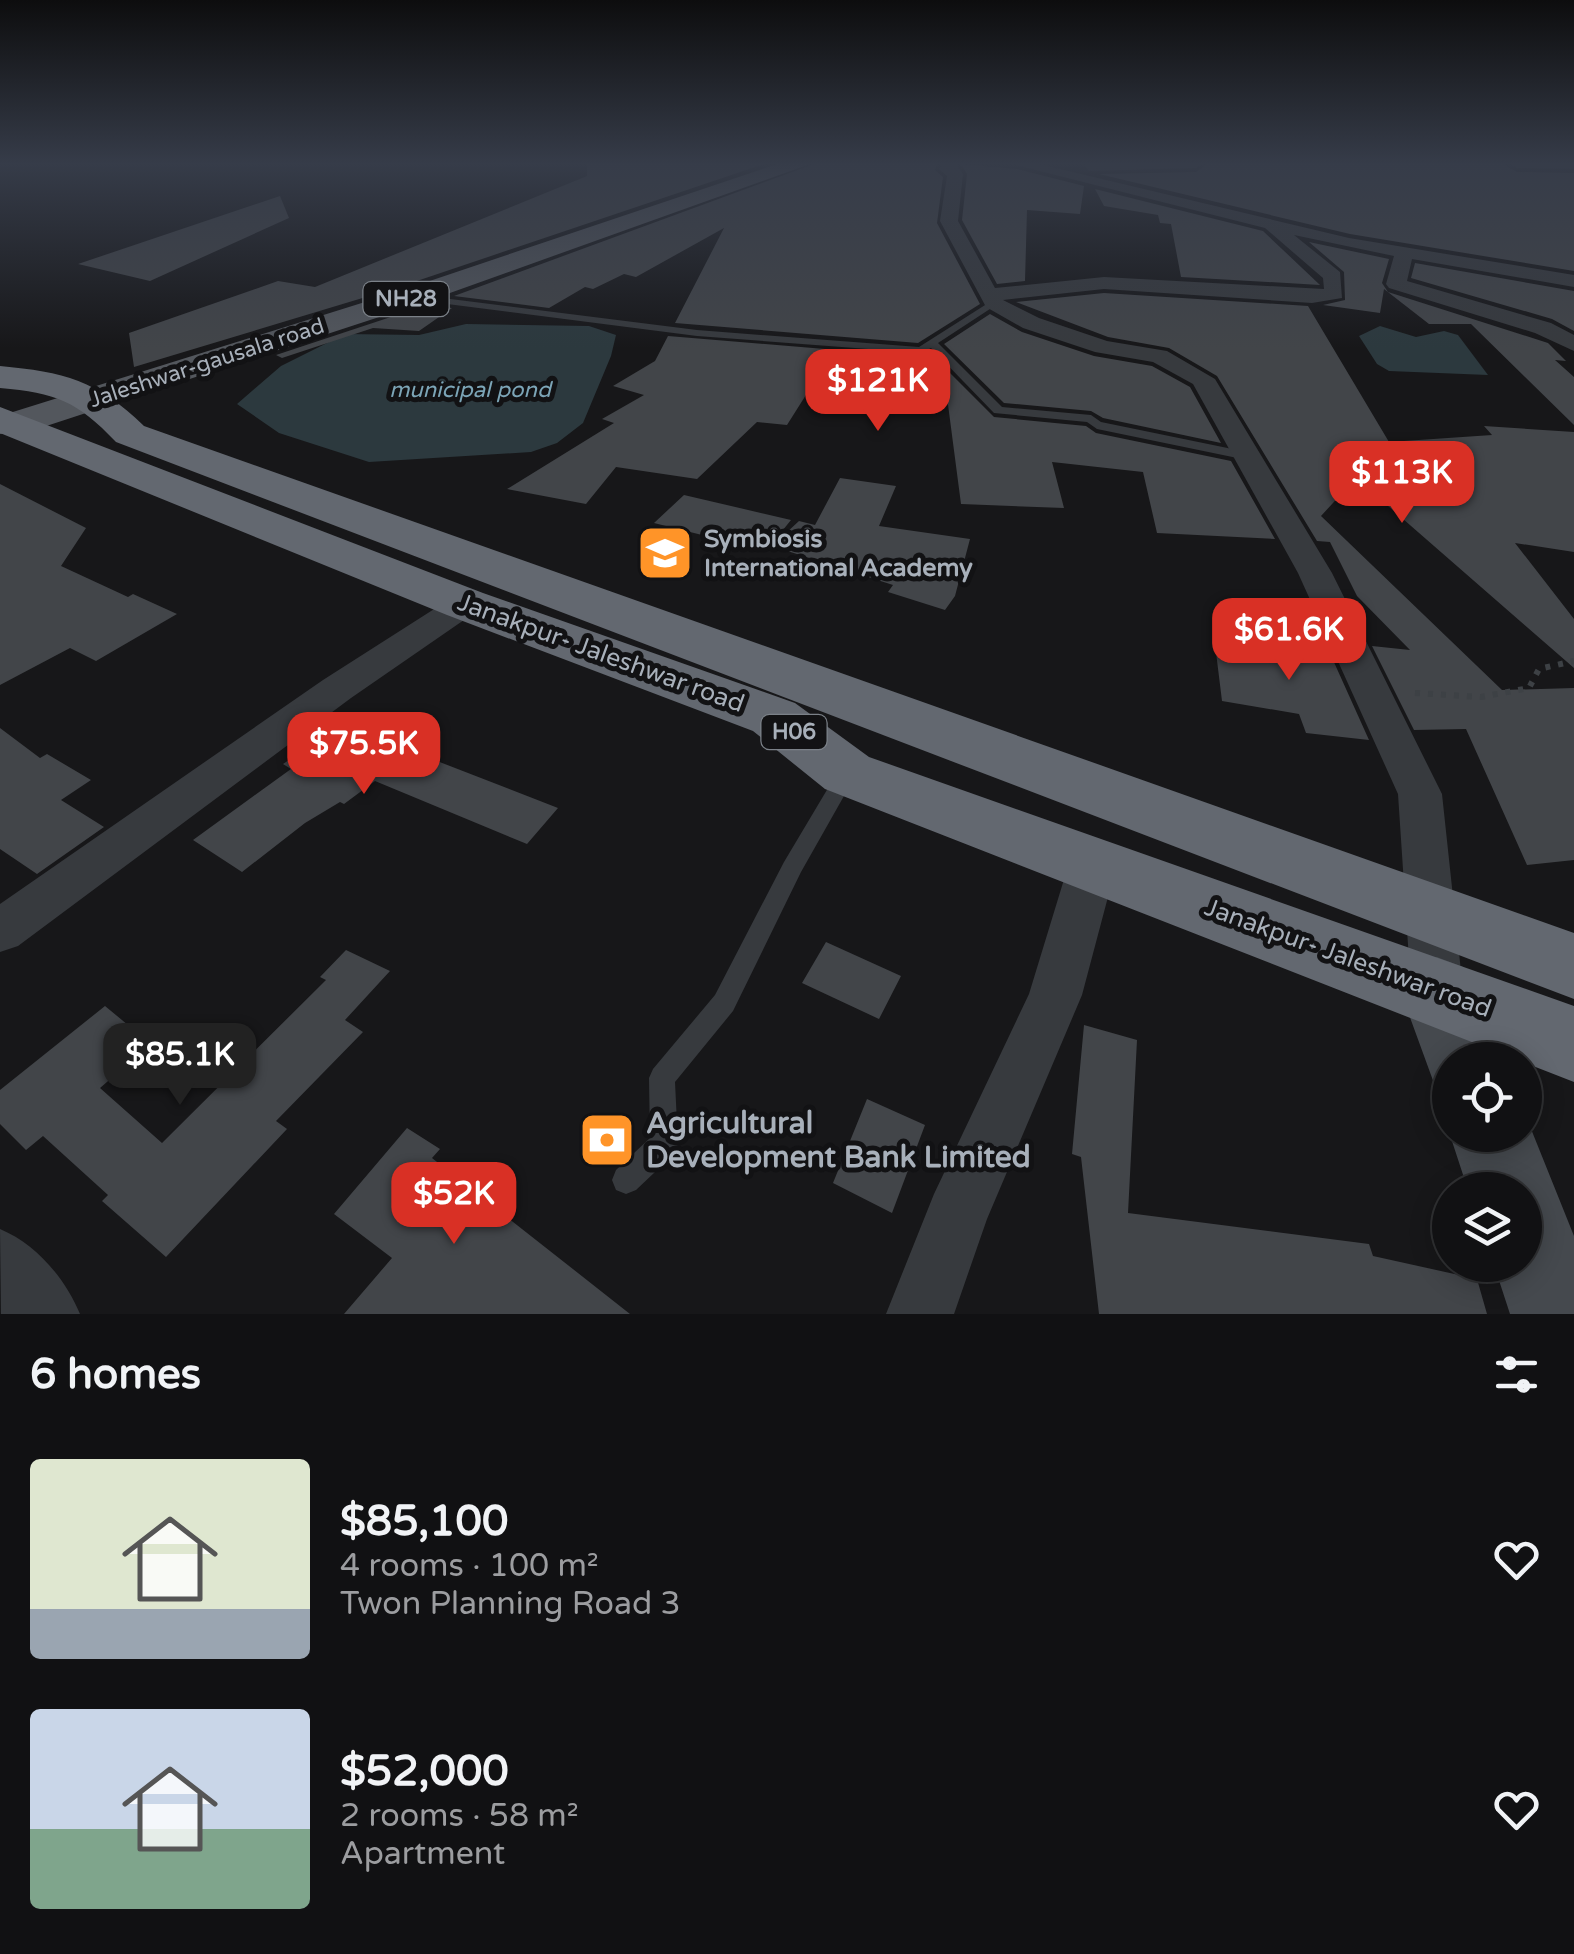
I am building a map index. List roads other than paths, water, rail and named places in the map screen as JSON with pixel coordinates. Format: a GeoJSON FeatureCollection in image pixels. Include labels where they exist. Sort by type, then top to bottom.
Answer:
{"type":"FeatureCollection","features":[{"type":"Feature","properties":{"kind":"highway"},"geometry":{"type":"LineString","coordinates":[[3,413],[52,382],[96,398]]}},
{"type":"Feature","properties":{"kind":"highway","name":"H06"},"geometry":{"type":"LineString","coordinates":[[96,398],[130,434],[1574,966]]}},
{"type":"Feature","properties":{"kind":"highway","name":"Janakpur- Jaleshwar road"},"geometry":{"type":"LineString","coordinates":[[3,413],[465,604],[774,717],[847,773],[1574,1044]]}},
{"type":"Feature","properties":{"kind":"main road","name":"Jaleshwar-gausala road"},"geometry":{"type":"LineString","coordinates":[[3,413],[96,398],[620,225]]}},
{"type":"Feature","properties":{"kind":"street"},"geometry":{"type":"LineString","coordinates":[[951,225],[992,299],[1030,323],[1103,347],[1159,356],[1203,380],[1315,573],[1420,794],[1437,990],[1457,1042]]}},
{"type":"Feature","properties":{"kind":"street"},"geometry":{"type":"LineString","coordinates":[[992,299],[1104,282],[1312,297],[1335,294],[1332,276],[1272,226]]}},
{"type":"Feature","properties":{"kind":"street"},"geometry":{"type":"LineString","coordinates":[[1272,226],[1574,281]]}},
{"type":"Feature","properties":{"kind":"street"},"geometry":{"type":"LineString","coordinates":[[1404,252],[1396,284],[1543,328],[1574,344]]}},
{"type":"Feature","properties":{"kind":"street"},"geometry":{"type":"LineString","coordinates":[[0,931],[338,689],[465,604]]}},
{"type":"Feature","properties":{"kind":"street"},"geometry":{"type":"LineString","coordinates":[[920,1314],[956,1216],[1054,995],[1093,863]]}},
{"type":"Feature","properties":{"kind":"street"},"geometry":{"type":"LineString","coordinates":[[0,1262],[46,1314]]}},
{"type":"Feature","properties":{"kind":"street"},"geometry":{"type":"LineString","coordinates":[[1542,1270],[1558,1314]]}},
{"type":"Feature","properties":{"kind":"lane"},"geometry":{"type":"LineString","coordinates":[[411,297],[697,333],[921,350],[992,299]]}},
{"type":"Feature","properties":{"kind":"lane"},"geometry":{"type":"LineString","coordinates":[[932,342],[998,410],[1091,419],[1097,425],[1248,456]]}},
{"type":"Feature","properties":{"kind":"lane"},"geometry":{"type":"LineString","coordinates":[[626,1180],[664,1144],[662,1078],[724,1003],[792,868],[847,773]]}},
{"type":"Feature","properties":{"kind":"water","name":"municipal pond"},"geometry":{"type":"Polygon","coordinates":[[[466,324],[589,326],[616,335],[583,423],[557,443],[531,452],[369,462],[279,433],[237,404],[281,366],[345,334],[419,335],[466,324]]]}},
{"type":"Feature","properties":{"kind":"water"},"geometry":{"type":"Polygon","coordinates":[[[1380,326],[1416,337],[1444,331],[1458,335],[1488,375],[1389,371],[1377,364],[1359,336],[1380,326]]]}},
{"type":"Feature","properties":{"kind":"place","name":"Symbiosis International Academy"},"geometry":{"type":"Point","coordinates":[665,553]}},
{"type":"Feature","properties":{"kind":"place","name":"Agricultural Development Bank Limited"},"geometry":{"type":"Point","coordinates":[607,1140]}}]}
